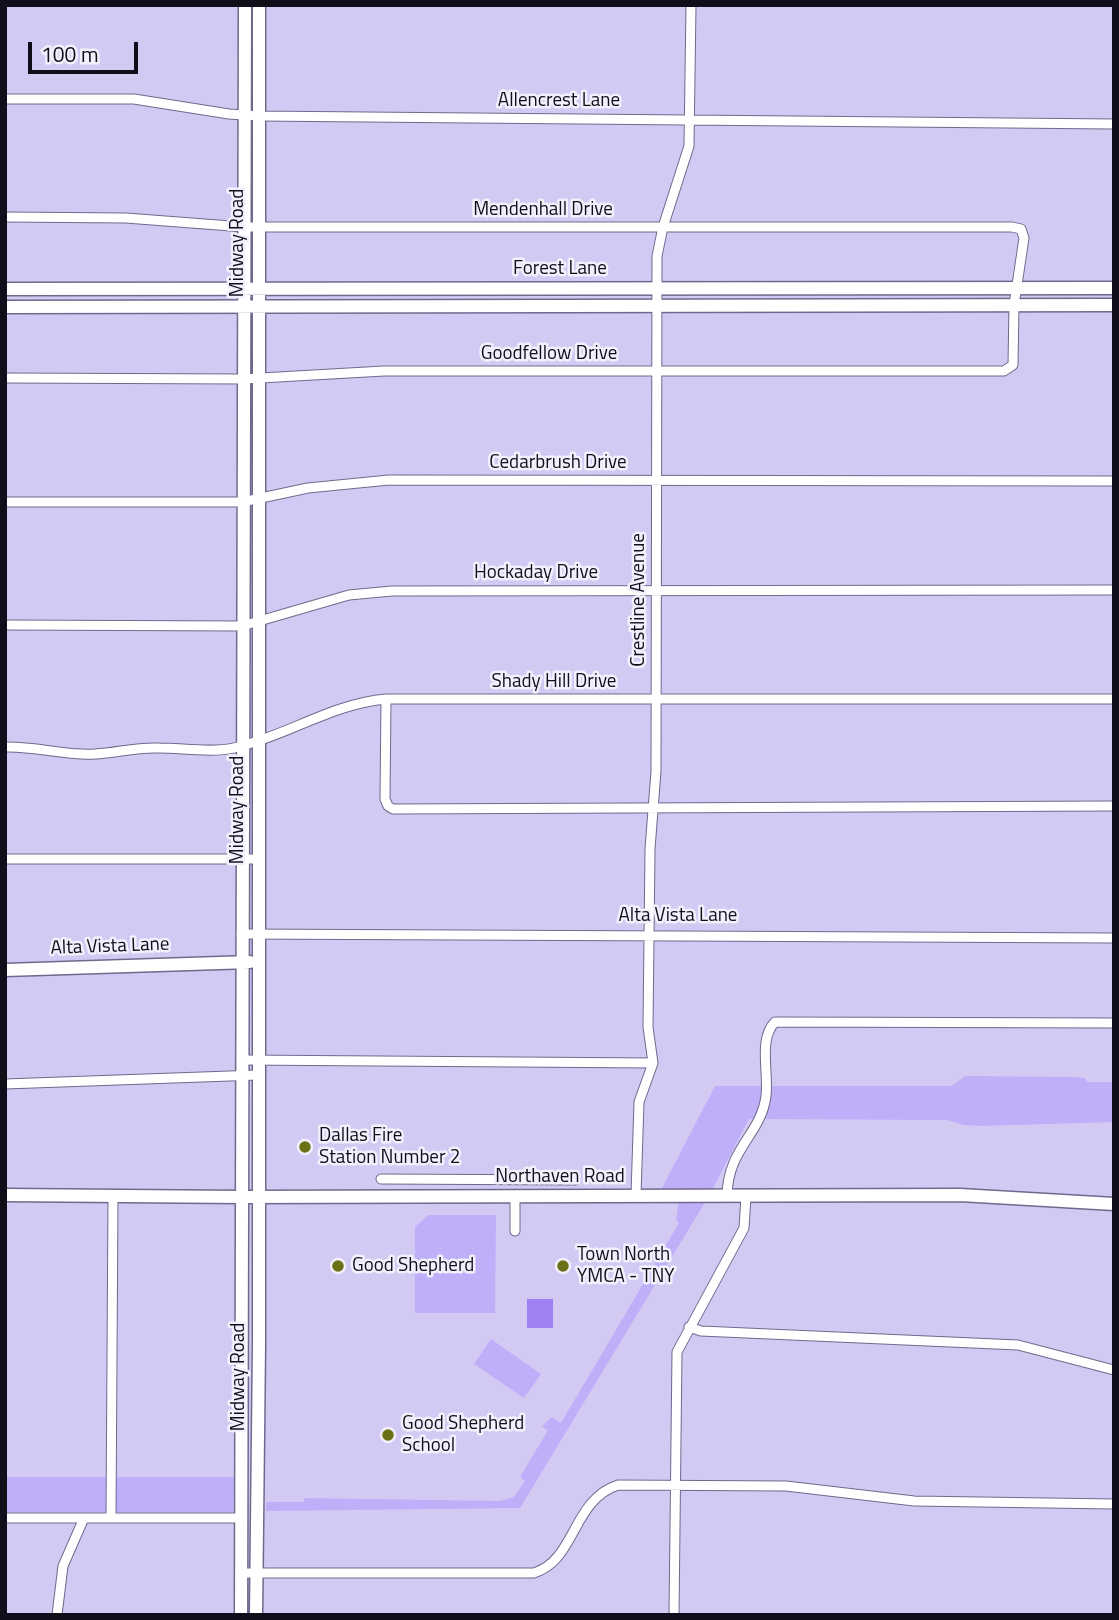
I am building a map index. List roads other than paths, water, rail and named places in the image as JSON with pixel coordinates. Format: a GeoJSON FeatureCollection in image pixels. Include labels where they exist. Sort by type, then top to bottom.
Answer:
{"type":"FeatureCollection","features":[{"type":"Feature","properties":{"kind":"main road","name":"Midway Road"},"geometry":{"type":"LineString","coordinates":[[242,1615],[243,379],[250,306],[257,288],[244,116],[245,5]]}},
{"type":"Feature","properties":{"kind":"main road","name":"Midway Road"},"geometry":{"type":"LineString","coordinates":[[256,1615],[257,377],[250,306],[243,289],[251,227],[258,116],[259,5]]}},
{"type":"Feature","properties":{"kind":"main road","name":"Forest Lane"},"geometry":{"type":"LineString","coordinates":[[5,289],[1114,288]]}},
{"type":"Feature","properties":{"kind":"main road","name":"Forest Lane"},"geometry":{"type":"LineString","coordinates":[[5,307],[1114,305]]}},
{"type":"Feature","properties":{"kind":"main road","name":"Alta Vista Lane"},"geometry":{"type":"LineString","coordinates":[[5,970],[258,962]]}},
{"type":"Feature","properties":{"kind":"main road","name":"Northaven Road"},"geometry":{"type":"LineString","coordinates":[[5,1195],[960,1195],[1114,1204]]}},
{"type":"Feature","properties":{"kind":"street","name":"Crestline Avenue"},"geometry":{"type":"LineString","coordinates":[[636,1195],[639,1102],[653,1063],[648,1027],[657,699],[657,256],[663,227],[689,146],[691,5]]}},
{"type":"Feature","properties":{"kind":"street","name":"Allencrest Lane"},"geometry":{"type":"LineString","coordinates":[[5,99],[134,99],[244,116],[1114,124]]}},
{"type":"Feature","properties":{"kind":"street","name":"Mendenhall Drive"},"geometry":{"type":"LineString","coordinates":[[5,217],[126,218],[251,227],[1018,228],[1024,233],[1024,238],[1017,289]]}},
{"type":"Feature","properties":{"kind":"street","name":"Goodfellow Drive"},"geometry":{"type":"LineString","coordinates":[[5,378],[243,379],[384,371],[1004,372],[1013,365],[1014,305],[1017,289]]}},
{"type":"Feature","properties":{"kind":"street","name":"Cedarbrush Drive"},"geometry":{"type":"LineString","coordinates":[[5,502],[242,502],[308,488],[389,480],[1114,481]]}},
{"type":"Feature","properties":{"kind":"street","name":"Hockaday Drive"},"geometry":{"type":"LineString","coordinates":[[5,625],[242,626],[349,595],[392,591],[1114,590]]}},
{"type":"Feature","properties":{"kind":"street","name":"Shady Hill Drive"},"geometry":{"type":"LineString","coordinates":[[5,747],[34,747],[64,754],[96,754],[125,748],[231,749],[299,727],[344,706],[386,699],[1114,699]]}},
{"type":"Feature","properties":{"kind":"street"},"geometry":{"type":"LineString","coordinates":[[386,699],[385,799],[393,809],[1114,806]]}},
{"type":"Feature","properties":{"kind":"street"},"geometry":{"type":"LineString","coordinates":[[5,859],[258,859]]}},
{"type":"Feature","properties":{"kind":"street","name":"Alta Vista Lane"},"geometry":{"type":"LineString","coordinates":[[241,934],[1114,938]]}},
{"type":"Feature","properties":{"kind":"street"},"geometry":{"type":"LineString","coordinates":[[727,1196],[732,1162],[763,1108],[767,1035],[775,1022],[1114,1023]]}},
{"type":"Feature","properties":{"kind":"street"},"geometry":{"type":"LineString","coordinates":[[242,1060],[653,1063]]}},
{"type":"Feature","properties":{"kind":"street"},"geometry":{"type":"LineString","coordinates":[[5,1084],[258,1075]]}},
{"type":"Feature","properties":{"kind":"street"},"geometry":{"type":"LineString","coordinates":[[382,1179],[575,1180]]}},
{"type":"Feature","properties":{"kind":"street"},"geometry":{"type":"LineString","coordinates":[[421,1179],[421,1196]]}},
{"type":"Feature","properties":{"kind":"street"},"geometry":{"type":"LineString","coordinates":[[547,1180],[547,1196]]}},
{"type":"Feature","properties":{"kind":"street"},"geometry":{"type":"LineString","coordinates":[[110,1518],[113,1196]]}},
{"type":"Feature","properties":{"kind":"street"},"geometry":{"type":"LineString","coordinates":[[515,1196],[515,1231]]}},
{"type":"Feature","properties":{"kind":"street"},"geometry":{"type":"LineString","coordinates":[[674,1615],[677,1352],[739,1240],[744,1228],[746,1196]]}},
{"type":"Feature","properties":{"kind":"street"},"geometry":{"type":"LineString","coordinates":[[689,1326],[701,1331],[1018,1345],[1114,1370]]}},
{"type":"Feature","properties":{"kind":"street"},"geometry":{"type":"LineString","coordinates":[[242,1573],[534,1573],[556,1560],[597,1494],[618,1485],[786,1486],[914,1501],[1114,1504]]}},
{"type":"Feature","properties":{"kind":"street"},"geometry":{"type":"LineString","coordinates":[[5,1518],[242,1518]]}},
{"type":"Feature","properties":{"kind":"street"},"geometry":{"type":"LineString","coordinates":[[57,1615],[63,1566],[84,1518]]}},
{"type":"Feature","properties":{"kind":"place","name":"Dallas Fire Station Number 2"},"geometry":{"type":"Point","coordinates":[305,1147]}},
{"type":"Feature","properties":{"kind":"place","name":"Good Shepherd"},"geometry":{"type":"Point","coordinates":[338,1266]}},
{"type":"Feature","properties":{"kind":"place","name":"Town North YMCA - TNY"},"geometry":{"type":"Point","coordinates":[563,1266]}},
{"type":"Feature","properties":{"kind":"place","name":"Good Shepherd School"},"geometry":{"type":"Point","coordinates":[388,1435]}}]}
